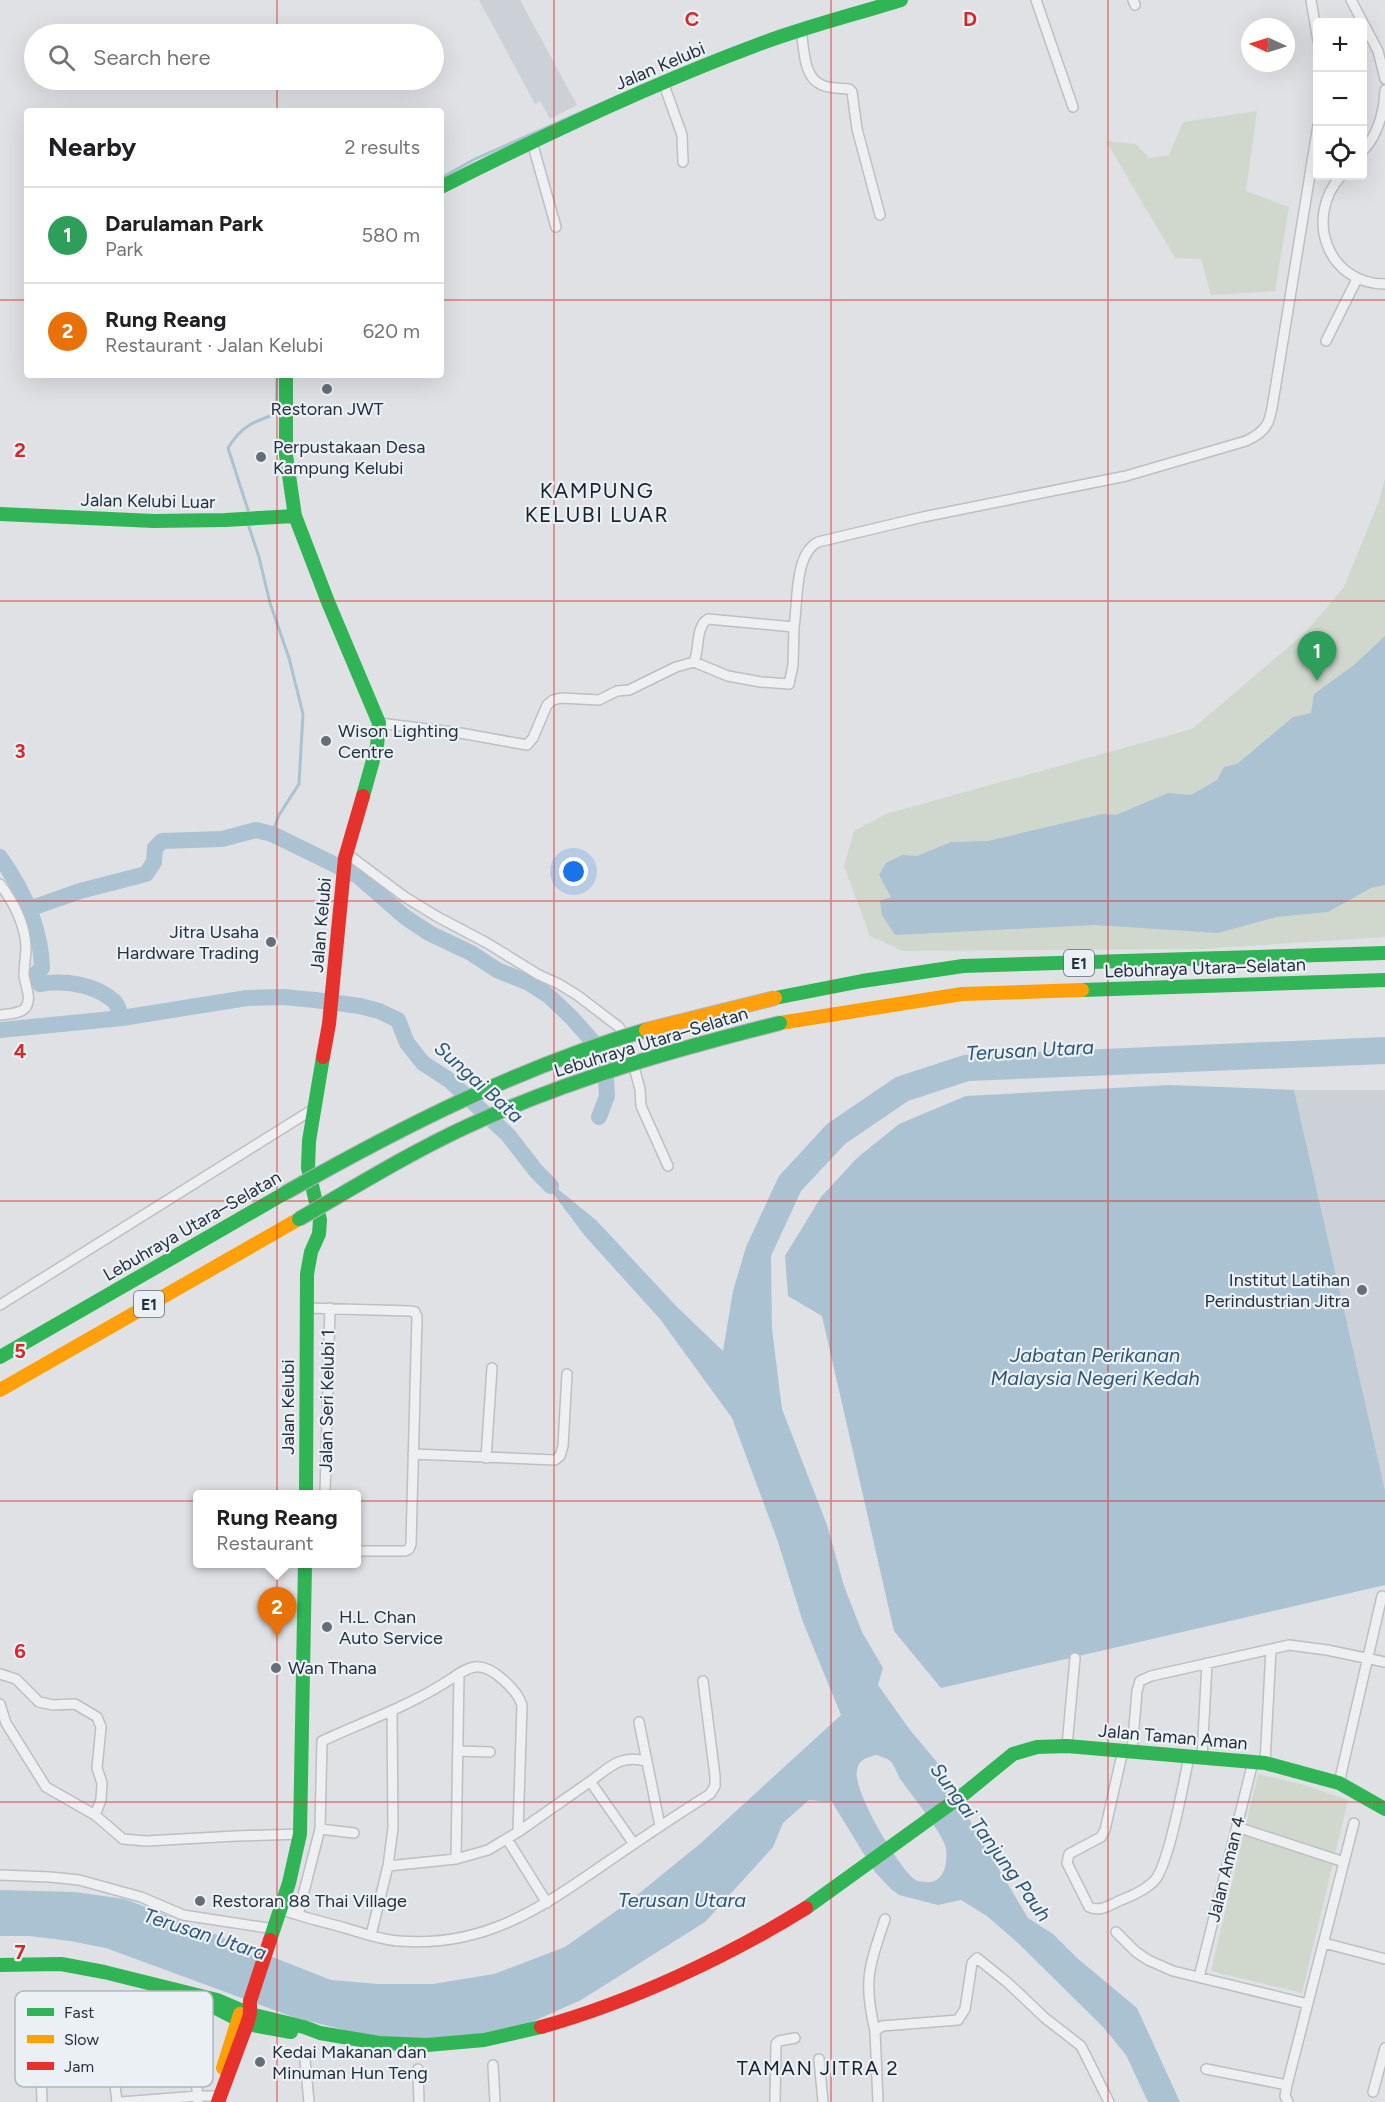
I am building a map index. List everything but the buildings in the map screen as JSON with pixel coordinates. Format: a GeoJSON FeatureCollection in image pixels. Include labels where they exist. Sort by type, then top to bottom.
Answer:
{"type":"FeatureCollection","features":[{"type":"Feature","properties":{"kind":"main road","name":"Jalan Kelubi"},"geometry":{"type":"LineString","coordinates":[[444,186],[663,82],[759,44],[901,0]]}},
{"type":"Feature","properties":{"kind":"main road","name":"Jalan Kelubi"},"geometry":{"type":"LineString","coordinates":[[286,378],[286,455],[295,516],[379,723],[374,758],[346,855],[330,1024],[309,1141],[308,1168],[319,1209],[320,1226],[308,1266],[306,1490]]}},
{"type":"Feature","properties":{"kind":"main road","name":"Jalan Kelubi Luar"},"geometry":{"type":"LineString","coordinates":[[0,514],[146,520],[255,519],[295,516]]}},
{"type":"Feature","properties":{"kind":"main road","name":"Lebuhraya Utara–Selatan"},"geometry":{"type":"LineString","coordinates":[[0,1357],[390,1135],[520,1074],[634,1034],[775,998],[850,983],[963,966],[1385,954]]}},
{"type":"Feature","properties":{"kind":"main road","name":"Lebuhraya Utara–Selatan"},"geometry":{"type":"LineString","coordinates":[[0,1390],[440,1140],[529,1100],[623,1066],[780,1023],[829,1013],[962,994],[1385,980]]}},
{"type":"Feature","properties":{"kind":"main road"},"geometry":{"type":"LineString","coordinates":[[220,2094],[230,2070],[246,2012],[280,1909],[300,1834],[305,1568]]}},
{"type":"Feature","properties":{"kind":"main road","name":"Jalan Taman Aman"},"geometry":{"type":"LineString","coordinates":[[213,2001],[246,2012],[268,2030],[304,2034],[320,2033],[379,2043],[427,2044],[484,2040],[562,2023],[690,1970],[755,1939],[805,1908],[919,1827],[1013,1754],[1037,1747],[1067,1746],[1127,1750],[1259,1762],[1339,1783],[1385,1809]]}},
{"type":"Feature","properties":{"kind":"main road","name":"Jalan Taman Aman"},"geometry":{"type":"LineString","coordinates":[[0,1965],[61,1964],[104,1972],[178,1991]]}},
{"type":"Feature","properties":{"kind":"street"},"geometry":{"type":"LineString","coordinates":[[1036,0],[1073,107]]}},
{"type":"Feature","properties":{"kind":"street"},"geometry":{"type":"LineString","coordinates":[[1311,0],[1314,18]]}},
{"type":"Feature","properties":{"kind":"street"},"geometry":{"type":"LineString","coordinates":[[1351,0],[1378,51],[1385,78]]}},
{"type":"Feature","properties":{"kind":"street"},"geometry":{"type":"LineString","coordinates":[[801,30],[808,70],[814,81],[822,86],[849,89],[852,92],[857,129],[880,215]]}},
{"type":"Feature","properties":{"kind":"street"},"geometry":{"type":"LineString","coordinates":[[663,82],[682,135],[683,162]]}},
{"type":"Feature","properties":{"kind":"street"},"geometry":{"type":"LineString","coordinates":[[1367,146],[1379,123],[1385,90]]}},
{"type":"Feature","properties":{"kind":"street"},"geometry":{"type":"LineString","coordinates":[[379,723],[460,733],[526,745],[533,738],[547,705],[553,700],[561,698],[599,700],[618,691],[629,690],[676,667],[694,662],[728,676],[789,684],[793,665],[794,627],[802,562],[808,548],[818,542],[923,517],[1126,476],[1246,441],[1265,429],[1269,422],[1287,324],[1317,126]]}},
{"type":"Feature","properties":{"kind":"street"},"geometry":{"type":"LineString","coordinates":[[532,142],[556,227]]}},
{"type":"Feature","properties":{"kind":"street"},"geometry":{"type":"LineString","coordinates":[[1337,180],[1332,185],[1323,207],[1322,228],[1328,249],[1334,258],[1357,279],[1385,284]]}},
{"type":"Feature","properties":{"kind":"street"},"geometry":{"type":"LineString","coordinates":[[1326,341],[1357,279]]}},
{"type":"Feature","properties":{"kind":"street"},"geometry":{"type":"LineString","coordinates":[[694,662],[701,626],[708,619],[794,627]]}},
{"type":"Feature","properties":{"kind":"street"},"geometry":{"type":"LineString","coordinates":[[346,855],[405,897],[539,975],[559,984],[619,1027],[623,1033],[639,1089],[640,1106],[668,1166]]}},
{"type":"Feature","properties":{"kind":"street"},"geometry":{"type":"LineString","coordinates":[[0,884],[12,901],[23,926],[26,948],[24,976],[29,997],[22,1010],[0,1015]]}},
{"type":"Feature","properties":{"kind":"street"},"geometry":{"type":"LineString","coordinates":[[0,1305],[315,1108]]}},
{"type":"Feature","properties":{"kind":"street"},"geometry":{"type":"LineString","coordinates":[[306,1308],[415,1312],[417,1317],[411,1544],[405,1551],[361,1551]]}},
{"type":"Feature","properties":{"kind":"street","name":"Jalan Seri Kelubi 1"},"geometry":{"type":"LineString","coordinates":[[325,1490],[330,1308]]}},
{"type":"Feature","properties":{"kind":"street"},"geometry":{"type":"LineString","coordinates":[[486,1458],[492,1368]]}},
{"type":"Feature","properties":{"kind":"street"},"geometry":{"type":"LineString","coordinates":[[413,1454],[555,1460],[560,1456],[563,1446],[567,1374]]}},
{"type":"Feature","properties":{"kind":"street"},"geometry":{"type":"LineString","coordinates":[[1339,1783],[1382,1596]]}},
{"type":"Feature","properties":{"kind":"street"},"geometry":{"type":"LineString","coordinates":[[1207,1663],[1196,1756],[1166,1857],[1156,1879],[1149,1886],[1131,1896],[1105,1908],[1092,1909],[1084,1898],[1067,1863],[1067,1858],[1069,1854],[1101,1837],[1105,1830],[1127,1750],[1140,1681],[1151,1676],[1207,1663],[1289,1645],[1306,1646],[1385,1662]]}},
{"type":"Feature","properties":{"kind":"street","name":"Jalan Aman 4"},"geometry":{"type":"LineString","coordinates":[[1199,1977],[1237,1827],[1259,1762],[1271,1649]]}},
{"type":"Feature","properties":{"kind":"street"},"geometry":{"type":"LineString","coordinates":[[1067,1746],[1075,1658]]}},
{"type":"Feature","properties":{"kind":"street"},"geometry":{"type":"LineString","coordinates":[[298,1915],[320,1829],[322,1741],[392,1712],[470,1668],[480,1667],[498,1677],[513,1688],[520,1698],[523,1714],[518,1832]]}},
{"type":"Feature","properties":{"kind":"street"},"geometry":{"type":"LineString","coordinates":[[0,1674],[16,1679],[39,1702],[53,1705],[75,1704],[97,1717],[101,1727],[97,1768],[102,1783],[101,1800],[94,1815]]}},
{"type":"Feature","properties":{"kind":"street"},"geometry":{"type":"LineString","coordinates":[[456,1859],[459,1674]]}},
{"type":"Feature","properties":{"kind":"street"},"geometry":{"type":"LineString","coordinates":[[280,1909],[397,1941],[469,1936],[514,1921],[547,1903],[710,1794],[715,1786],[716,1776],[703,1681]]}},
{"type":"Feature","properties":{"kind":"street"},"geometry":{"type":"LineString","coordinates":[[0,1704],[2,1716],[46,1787],[94,1815],[117,1835],[129,1841],[300,1834]]}},
{"type":"Feature","properties":{"kind":"street"},"geometry":{"type":"LineString","coordinates":[[371,1935],[388,1866],[393,1828],[392,1712]]}},
{"type":"Feature","properties":{"kind":"street"},"geometry":{"type":"LineString","coordinates":[[639,1722],[645,1761],[660,1826]]}},
{"type":"Feature","properties":{"kind":"street"},"geometry":{"type":"LineString","coordinates":[[458,1751],[490,1752]]}},
{"type":"Feature","properties":{"kind":"street"},"geometry":{"type":"LineString","coordinates":[[388,1866],[474,1856],[518,1832],[619,1760],[628,1758],[645,1761]]}},
{"type":"Feature","properties":{"kind":"street"},"geometry":{"type":"LineString","coordinates":[[588,1783],[592,1784],[634,1844]]}},
{"type":"Feature","properties":{"kind":"street"},"geometry":{"type":"LineString","coordinates":[[302,1812],[321,1812]]}},
{"type":"Feature","properties":{"kind":"street"},"geometry":{"type":"LineString","coordinates":[[1288,2102],[1285,2096],[1287,2085],[1354,1823]]}},
{"type":"Feature","properties":{"kind":"street"},"geometry":{"type":"LineString","coordinates":[[1237,1827],[1344,1862]]}},
{"type":"Feature","properties":{"kind":"street"},"geometry":{"type":"LineString","coordinates":[[320,1829],[354,1833]]}},
{"type":"Feature","properties":{"kind":"street"},"geometry":{"type":"LineString","coordinates":[[507,1839],[547,1903]]}},
{"type":"Feature","properties":{"kind":"street"},"geometry":{"type":"LineString","coordinates":[[0,1875],[79,1880],[141,1897],[183,1915],[272,1935]]}},
{"type":"Feature","properties":{"kind":"street"},"geometry":{"type":"LineString","coordinates":[[878,2102],[875,2031],[868,1994],[868,1974],[885,1919]]}},
{"type":"Feature","properties":{"kind":"street"},"geometry":{"type":"LineString","coordinates":[[1116,1932],[1136,1952],[1173,1971],[1308,2004]]}},
{"type":"Feature","properties":{"kind":"street"},"geometry":{"type":"LineString","coordinates":[[1324,1943],[1385,1959]]}},
{"type":"Feature","properties":{"kind":"street"},"geometry":{"type":"LineString","coordinates":[[875,2031],[882,2026],[957,2020],[965,2009],[972,1963],[976,1958],[1081,2046],[1109,2102]]}},
{"type":"Feature","properties":{"kind":"street"},"geometry":{"type":"LineString","coordinates":[[775,2102],[776,2044],[779,2040],[795,2038]]}},
{"type":"Feature","properties":{"kind":"street"},"geometry":{"type":"LineString","coordinates":[[1373,2092],[1385,2049]]}},
{"type":"Feature","properties":{"kind":"street"},"geometry":{"type":"LineString","coordinates":[[819,2059],[823,2102]]}},
{"type":"Feature","properties":{"kind":"street"},"geometry":{"type":"LineString","coordinates":[[305,2060],[309,2102]]}},
{"type":"Feature","properties":{"kind":"street"},"geometry":{"type":"LineString","coordinates":[[493,2065],[495,2102]]}},
{"type":"Feature","properties":{"kind":"street"},"geometry":{"type":"LineString","coordinates":[[418,2069],[419,2102]]}},
{"type":"Feature","properties":{"kind":"street"},"geometry":{"type":"LineString","coordinates":[[1206,2069],[1287,2085]]}},
{"type":"Feature","properties":{"kind":"street"},"geometry":{"type":"LineString","coordinates":[[42,2087],[42,2102]]}},
{"type":"Feature","properties":{"kind":"street"},"geometry":{"type":"LineString","coordinates":[[117,2087],[119,2102],[198,2099],[220,2094]]}},
{"type":"Feature","properties":{"kind":"shaded area"},"geometry":{"type":"Polygon","coordinates":[[[479,0],[520,0],[577,105],[550,119],[540,101],[535,104],[479,0]]]}},
{"type":"Feature","properties":{"kind":"shaded area"},"geometry":{"type":"Polygon","coordinates":[[[1257,111],[1246,191],[1289,207],[1275,291],[1211,295],[1201,259],[1175,258],[1106,141],[1136,144],[1149,158],[1169,155],[1183,122],[1257,111]]]}},
{"type":"Feature","properties":{"kind":"shaded area"},"geometry":{"type":"Polygon","coordinates":[[[1385,478],[1385,937],[1203,949],[903,951],[870,936],[844,866],[854,831],[886,814],[1192,729],[1305,633],[1344,587],[1379,501],[1385,478]]]}},
{"type":"Feature","properties":{"kind":"shaded area","name":"Institut Latihan Perindustrian Jitra"},"geometry":{"type":"Polygon","coordinates":[[[1294,1090],[1385,1090],[1385,1490],[1294,1090]]]}},
{"type":"Feature","properties":{"kind":"shaded area"},"geometry":{"type":"Polygon","coordinates":[[[1258,1774],[1301,1784],[1348,1800],[1302,1993],[1211,1971],[1258,1774]]]}},
{"type":"Feature","properties":{"kind":"water"},"geometry":{"type":"Polygon","coordinates":[[[1385,636],[1385,885],[1371,888],[1328,912],[1277,917],[1218,933],[1095,925],[895,935],[882,915],[880,901],[891,897],[879,875],[886,863],[902,855],[917,856],[951,842],[988,841],[1102,814],[1116,815],[1168,793],[1191,795],[1217,780],[1224,767],[1237,764],[1293,717],[1311,713],[1314,694],[1354,665],[1385,636]]]}},
{"type":"Feature","properties":{"kind":"water","name":"Terusan Utara"},"geometry":{"type":"Polygon","coordinates":[[[1385,1037],[1385,1064],[969,1081],[908,1101],[845,1144],[801,1191],[771,1256],[772,1329],[782,1409],[827,1525],[844,1586],[862,1632],[883,1668],[878,1685],[910,1730],[946,1773],[941,1777],[963,1809],[1028,1918],[1053,1934],[1077,1958],[1137,2008],[1180,2102],[1148,2102],[1126,2055],[1103,2027],[1018,1943],[987,1916],[961,1900],[938,1905],[899,1895],[891,1889],[875,1872],[832,1802],[809,1800],[783,1823],[773,1847],[705,1922],[581,2000],[507,2033],[435,2040],[376,2038],[293,2017],[106,1948],[30,1936],[0,1936],[0,1890],[74,1892],[125,1899],[331,1980],[378,1984],[433,1984],[494,1974],[565,1947],[626,1904],[701,1843],[841,1715],[803,1622],[777,1539],[732,1418],[660,1319],[585,1236],[536,1171],[597,1221],[676,1306],[723,1351],[733,1291],[746,1247],[779,1176],[827,1124],[896,1077],[964,1055],[1385,1037]],[[877,1755],[864,1759],[857,1770],[857,1780],[868,1809],[887,1843],[913,1878],[926,1882],[937,1880],[945,1866],[944,1843],[892,1763],[877,1755]]]}},
{"type":"Feature","properties":{"kind":"water","name":"Jabatan Perikanan Malaysia Negeri Kedah"},"geometry":{"type":"Polygon","coordinates":[[[1170,1085],[1294,1090],[1385,1490],[1385,1585],[941,1688],[894,1631],[822,1316],[788,1296],[785,1256],[821,1197],[857,1158],[899,1124],[966,1096],[1170,1085]]]}},
{"type":"Feature","properties":{"kind":"waterway"},"geometry":{"type":"LineString","coordinates":[[444,176],[475,159],[618,96]]}},
{"type":"Feature","properties":{"kind":"waterway"},"geometry":{"type":"LineString","coordinates":[[248,510],[228,448],[248,426],[276,414],[277,378]]}},
{"type":"Feature","properties":{"kind":"waterway"},"geometry":{"type":"LineString","coordinates":[[249,527],[270,603],[289,658],[303,714],[299,784],[279,815],[272,834]]}},
{"type":"Feature","properties":{"kind":"waterway"},"geometry":{"type":"LineString","coordinates":[[29,909],[80,891],[146,874],[154,862],[155,848],[162,841],[222,839],[256,830],[272,834],[358,876],[405,917],[429,933],[471,953],[497,970],[529,983],[549,996],[595,1044],[605,1064],[607,1096],[599,1117]]}},
{"type":"Feature","properties":{"kind":"waterway"},"geometry":{"type":"LineString","coordinates":[[0,857],[24,896],[35,924],[42,968],[34,976],[40,984],[69,983],[98,991],[114,1001],[122,1018]]}},
{"type":"Feature","properties":{"kind":"waterway","name":"Sungai Bata"},"geometry":{"type":"LineString","coordinates":[[0,1030],[122,1018],[247,998],[283,997],[315,1000],[379,1011],[398,1020],[407,1043],[423,1063],[449,1080],[508,1135],[551,1186]]}},
{"type":"Feature","properties":{"kind":"traffic: fast"},"geometry":{"type":"LineString","coordinates":[[444,186],[558,130],[717,60],[811,27],[901,0]]}},
{"type":"Feature","properties":{"kind":"traffic: fast"},"geometry":{"type":"LineString","coordinates":[[286,378],[286,455],[295,516],[379,723],[377,746],[363,796]]}},
{"type":"Feature","properties":{"kind":"traffic: fast"},"geometry":{"type":"LineString","coordinates":[[0,514],[154,521],[295,516]]}},
{"type":"Feature","properties":{"kind":"traffic: fast"},"geometry":{"type":"LineString","coordinates":[[775,998],[862,981],[963,966],[1385,953]]}},
{"type":"Feature","properties":{"kind":"traffic: fast"},"geometry":{"type":"LineString","coordinates":[[1082,990],[1385,980]]}},
{"type":"Feature","properties":{"kind":"traffic: fast"},"geometry":{"type":"LineString","coordinates":[[299,1219],[426,1147],[470,1125],[545,1093],[622,1067],[780,1023]]}},
{"type":"Feature","properties":{"kind":"traffic: fast"},"geometry":{"type":"LineString","coordinates":[[285,1193],[372,1145],[461,1101],[552,1062],[646,1030]]}},
{"type":"Feature","properties":{"kind":"traffic: fast"},"geometry":{"type":"LineString","coordinates":[[306,1490],[307,1274],[311,1252],[319,1234],[320,1220],[308,1168],[309,1141],[323,1057]]}},
{"type":"Feature","properties":{"kind":"traffic: fast"},"geometry":{"type":"LineString","coordinates":[[0,1357],[285,1193]]}},
{"type":"Feature","properties":{"kind":"traffic: fast"},"geometry":{"type":"LineString","coordinates":[[270,1940],[289,1883],[300,1834],[305,1568]]}},
{"type":"Feature","properties":{"kind":"traffic: fast"},"geometry":{"type":"LineString","coordinates":[[806,1908],[964,1794],[1013,1754],[1037,1747],[1067,1746],[1265,1763],[1339,1783],[1385,1809]]}},
{"type":"Feature","properties":{"kind":"traffic: fast"},"geometry":{"type":"LineString","coordinates":[[0,1965],[61,1964],[181,1991]]}},
{"type":"Feature","properties":{"kind":"traffic: fast"},"geometry":{"type":"LineString","coordinates":[[213,1999],[250,2014],[320,2033],[379,2043],[427,2045],[484,2040],[541,2027]]}},
{"type":"Feature","properties":{"kind":"traffic: fast"},"geometry":{"type":"LineString","coordinates":[[213,2007],[247,2024],[291,2032]]}},
{"type":"Feature","properties":{"kind":"traffic: slow"},"geometry":{"type":"LineString","coordinates":[[780,1023],[962,994],[1082,990]]}},
{"type":"Feature","properties":{"kind":"traffic: slow"},"geometry":{"type":"LineString","coordinates":[[646,1030],[775,998]]}},
{"type":"Feature","properties":{"kind":"traffic: slow"},"geometry":{"type":"LineString","coordinates":[[0,1390],[299,1219]]}},
{"type":"Feature","properties":{"kind":"traffic: slow"},"geometry":{"type":"LineString","coordinates":[[223,2068],[240,2014]]}},
{"type":"Feature","properties":{"kind":"traffic: jam"},"geometry":{"type":"LineString","coordinates":[[323,1057],[329,1024],[345,858],[363,796]]}},
{"type":"Feature","properties":{"kind":"traffic: jam"},"geometry":{"type":"LineString","coordinates":[[541,2027],[609,2005],[678,1976],[744,1944],[806,1908]]}},
{"type":"Feature","properties":{"kind":"traffic: jam"},"geometry":{"type":"LineString","coordinates":[[218,2102],[247,2024],[250,2001],[270,1940]]}},
{"type":"Feature","properties":{"kind":"place","name":"Restoran JWT"},"geometry":{"type":"Point","coordinates":[327,389]}},
{"type":"Feature","properties":{"kind":"place","name":"Perpustakaan Desa Kampung Kelubi"},"geometry":{"type":"Point","coordinates":[261,457]}},
{"type":"Feature","properties":{"kind":"place","name":"Darulaman Park"},"geometry":{"type":"Point","coordinates":[1317,681]}},
{"type":"Feature","properties":{"kind":"place","name":"Wison Lighting Centre"},"geometry":{"type":"Point","coordinates":[326,741]}},
{"type":"Feature","properties":{"kind":"place","name":"Jitra Usaha Hardware Trading"},"geometry":{"type":"Point","coordinates":[271,942]}},
{"type":"Feature","properties":{"kind":"place","name":"Institut Latihan Perindustrian Jitra"},"geometry":{"type":"Point","coordinates":[1362,1290]}},
{"type":"Feature","properties":{"kind":"place","name":"H.L. Chan Auto Service"},"geometry":{"type":"Point","coordinates":[327,1627]}},
{"type":"Feature","properties":{"kind":"place","name":"Rung Reang"},"geometry":{"type":"Point","coordinates":[277,1637]}},
{"type":"Feature","properties":{"kind":"place","name":"Wan Thana"},"geometry":{"type":"Point","coordinates":[276,1668]}},
{"type":"Feature","properties":{"kind":"place","name":"Restoran 88 Thai Village"},"geometry":{"type":"Point","coordinates":[200,1901]}},
{"type":"Feature","properties":{"kind":"place","name":"Kedai Makanan dan Minuman Hun Teng"},"geometry":{"type":"Point","coordinates":[260,2062]}},
{"type":"Feature","properties":{"kind":"district","name":"KAMPUNG KELUBI LUAR"},"geometry":{"type":"Point","coordinates":[597,503]}},
{"type":"Feature","properties":{"kind":"district","name":"TAMAN JITRA 2"},"geometry":{"type":"Point","coordinates":[818,2068]}},
{"type":"Feature","properties":{"kind":"water label","name":"Sungai Tanjung Pauh"},"geometry":{"type":"Point","coordinates":[991,1842]}}]}
